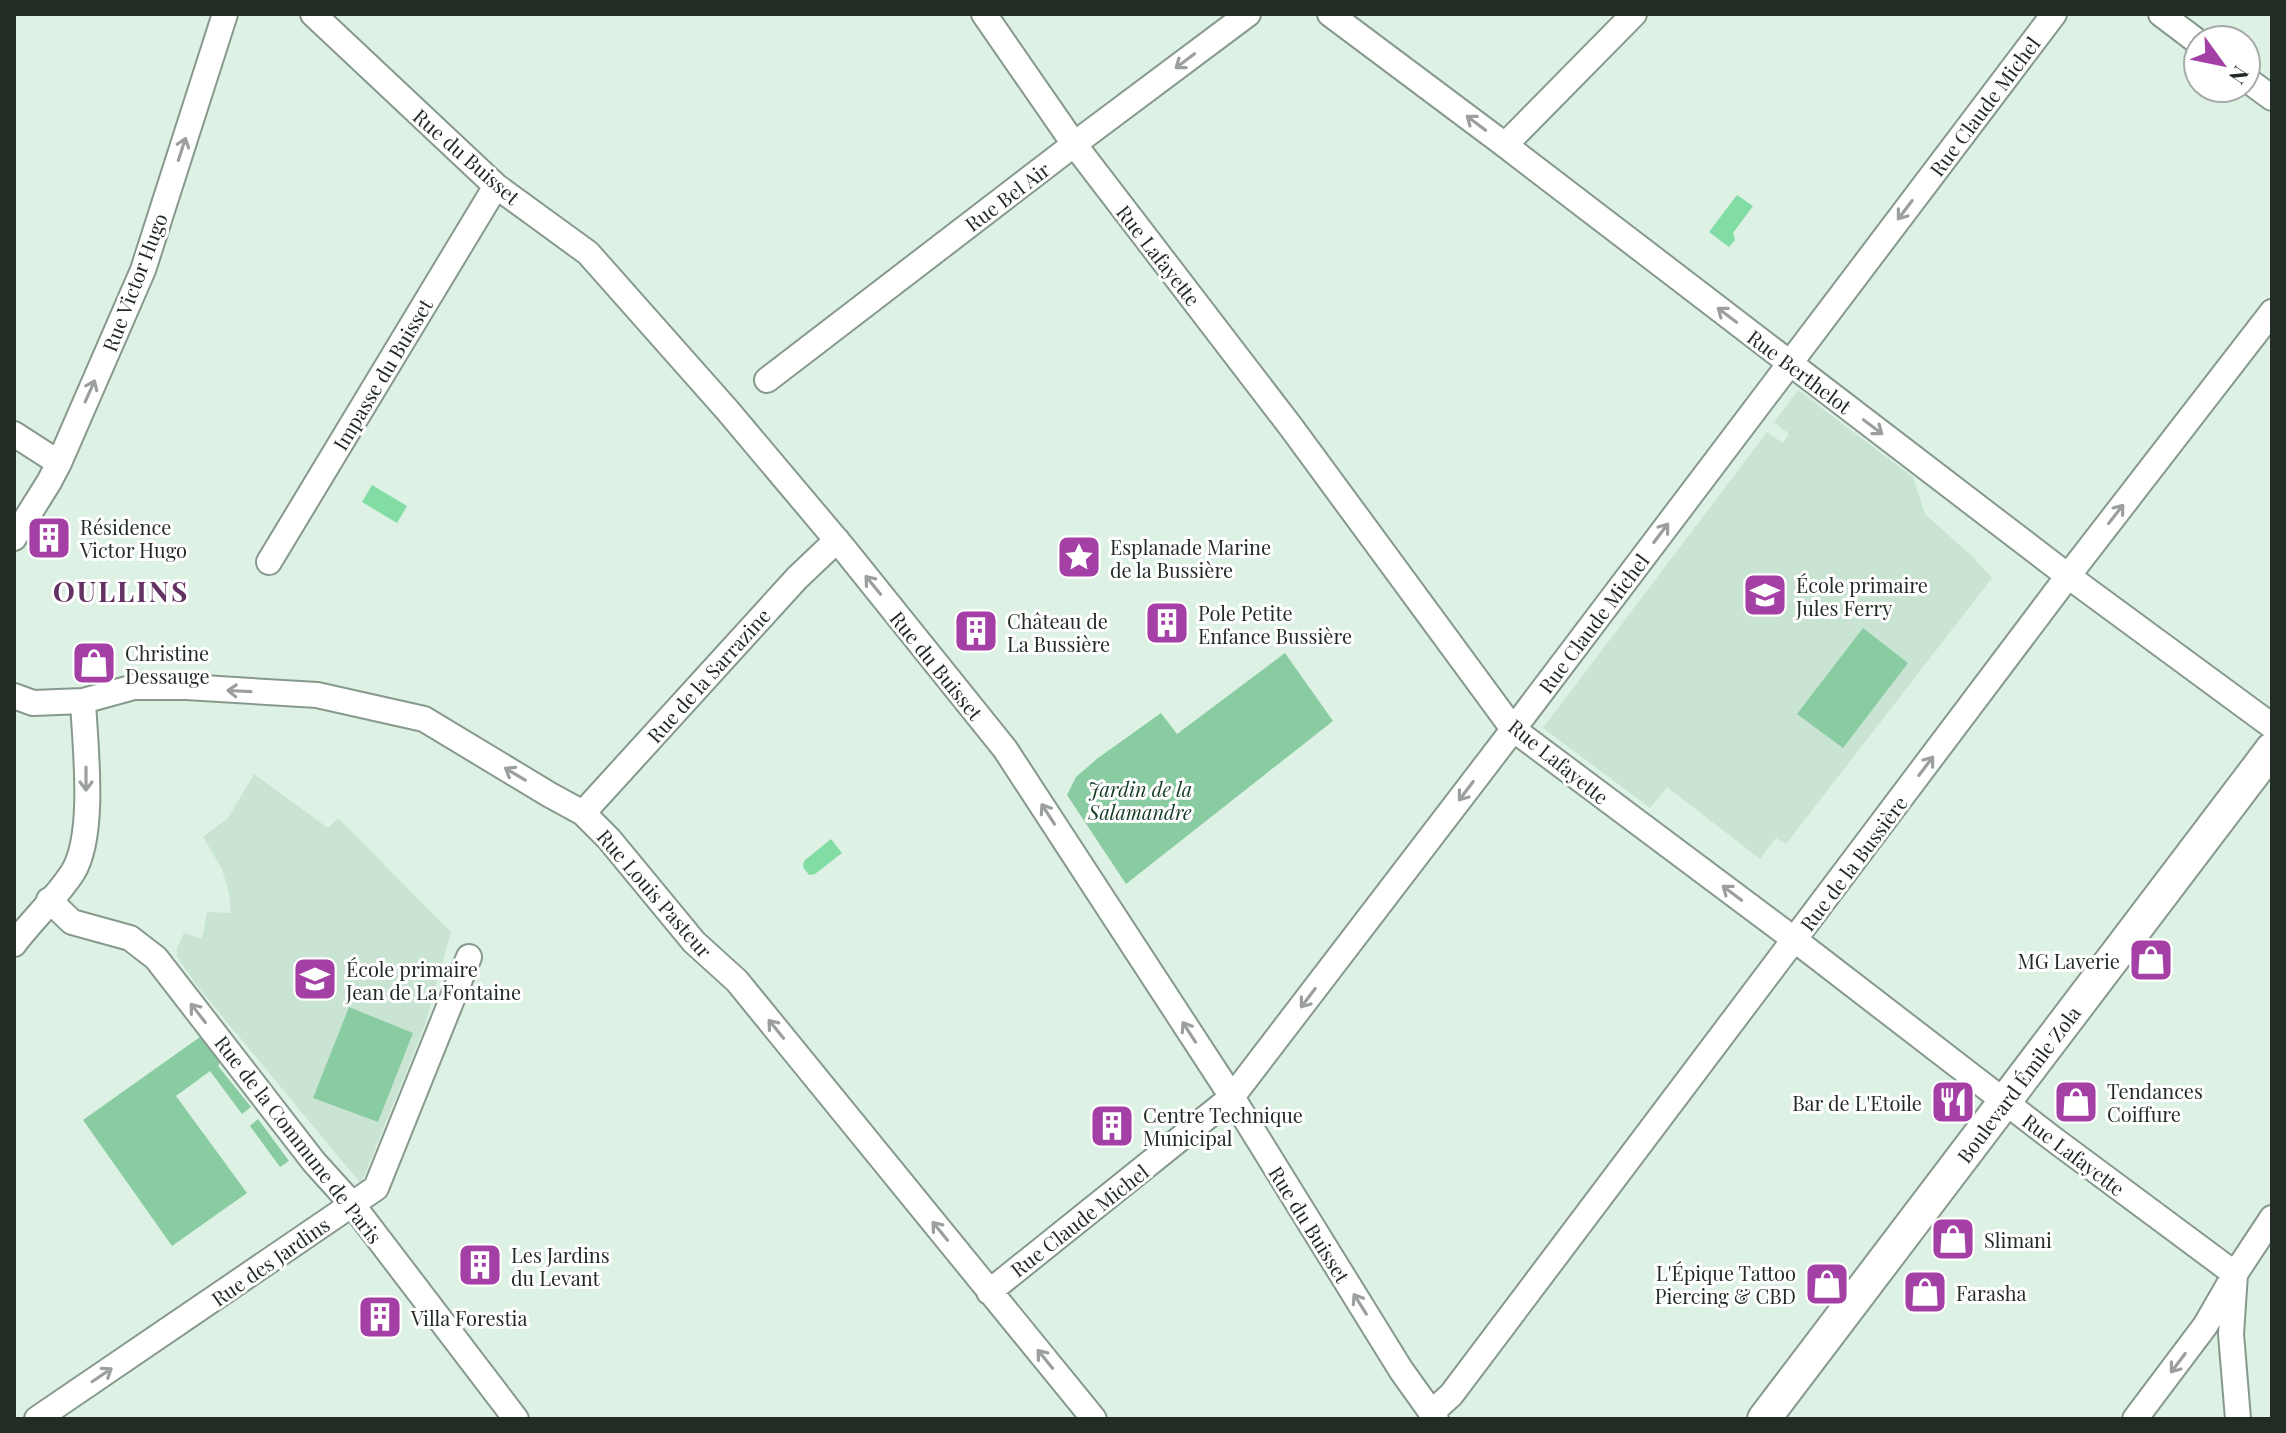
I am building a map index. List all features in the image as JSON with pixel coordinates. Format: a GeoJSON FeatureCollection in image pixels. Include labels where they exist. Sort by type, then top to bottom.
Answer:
{"type":"FeatureCollection","features":[{"type":"Feature","properties":{"kind":"main road","name":"Boulevard Émile Zola"},"geometry":{"type":"LineString","coordinates":[[1764,1419],[2272,749]]}},
{"type":"Feature","properties":{"kind":"street","name":"Rue Victor Hugo"},"geometry":{"type":"LineString","coordinates":[[14,538],[59,463],[143,270],[225,14]]}},
{"type":"Feature","properties":{"kind":"street","name":"Rue du Buisset"},"geometry":{"type":"LineString","coordinates":[[313,14],[496,186],[588,253],[837,540],[1005,749],[1232,1097],[1401,1370],[1434,1416]]}},
{"type":"Feature","properties":{"kind":"street","name":"Rue Lafayette"},"geometry":{"type":"LineString","coordinates":[[984,14],[1074,144],[1291,427],[1513,729],[2235,1274]]}},
{"type":"Feature","properties":{"kind":"street","name":"Rue Bel Air"},"geometry":{"type":"LineString","coordinates":[[767,380],[1248,14]]}},
{"type":"Feature","properties":{"kind":"street","name":"Rue Berthelot"},"geometry":{"type":"LineString","coordinates":[[1330,14],[2068,576],[2272,726]]}},
{"type":"Feature","properties":{"kind":"street"},"geometry":{"type":"LineString","coordinates":[[1505,145],[1634,14]]}},
{"type":"Feature","properties":{"kind":"street","name":"Rue Claude Michel"},"geometry":{"type":"LineString","coordinates":[[989,1292],[1232,1097],[2054,14]]}},
{"type":"Feature","properties":{"kind":"street"},"geometry":{"type":"LineString","coordinates":[[2161,14],[2182,30]]}},
{"type":"Feature","properties":{"kind":"street","name":"Impasse du Buisset"},"geometry":{"type":"LineString","coordinates":[[269,562],[496,186]]}},
{"type":"Feature","properties":{"kind":"street","name":"Rue de la Bussière"},"geometry":{"type":"LineString","coordinates":[[1434,1416],[2068,576],[2272,312]]}},
{"type":"Feature","properties":{"kind":"street"},"geometry":{"type":"LineString","coordinates":[[14,434],[59,463]]}},
{"type":"Feature","properties":{"kind":"street","name":"Rue de la Sarrazine"},"geometry":{"type":"LineString","coordinates":[[583,813],[797,578],[837,540]]}},
{"type":"Feature","properties":{"kind":"street","name":"Rue Louis Pasteur"},"geometry":{"type":"LineString","coordinates":[[14,696],[33,703],[83,701],[134,687],[317,695],[424,719],[583,813],[609,839],[694,942],[737,981],[1094,1419]]}},
{"type":"Feature","properties":{"kind":"street"},"geometry":{"type":"LineString","coordinates":[[14,944],[73,872],[84,845],[87,759],[83,701]]}},
{"type":"Feature","properties":{"kind":"street","name":"Rue de la Commune de Paris"},"geometry":{"type":"LineString","coordinates":[[49,900],[72,922],[130,938],[156,958],[314,1162],[352,1204],[516,1419]]}},
{"type":"Feature","properties":{"kind":"street","name":"Rue des Jardins"},"geometry":{"type":"LineString","coordinates":[[37,1419],[376,1188],[469,957]]}},
{"type":"Feature","properties":{"kind":"street"},"geometry":{"type":"LineString","coordinates":[[2135,1419],[2205,1326],[2272,1218]]}},
{"type":"Feature","properties":{"kind":"street"},"geometry":{"type":"LineString","coordinates":[[2235,1274],[2231,1334],[2238,1419]]}},
{"type":"Feature","properties":{"kind":"street"},"geometry":{"type":"LineString","coordinates":[[2205,1326],[2217,1326],[2231,1334]]}},
{"type":"Feature","properties":{"kind":"shaded area"},"geometry":{"type":"Polygon","coordinates":[[[1737,195],[1753,206],[1733,233],[1735,240],[1729,247],[1709,232],[1737,195]]]}},
{"type":"Feature","properties":{"kind":"shaded area"},"geometry":{"type":"Polygon","coordinates":[[[1798,390],[1913,477],[1925,514],[1992,578],[1786,844],[1776,838],[1760,859],[1667,787],[1650,808],[1543,728],[1767,432],[1783,443],[1789,434],[1774,422],[1798,390]]]}},
{"type":"Feature","properties":{"kind":"shaded area"},"geometry":{"type":"Polygon","coordinates":[[[372,485],[407,506],[397,523],[362,502],[372,485]]]}},
{"type":"Feature","properties":{"kind":"shaded area","name":"École primaire Jean de La Fontaine"},"geometry":{"type":"Polygon","coordinates":[[[254,774],[328,828],[338,818],[451,932],[425,1025],[361,1184],[197,986],[176,955],[184,933],[202,939],[207,912],[231,913],[222,869],[203,837],[228,818],[254,774]]]}},
{"type":"Feature","properties":{"kind":"shaded area"},"geometry":{"type":"Polygon","coordinates":[[[831,839],[842,853],[815,874],[809,875],[803,867],[804,861],[831,839]]]}},
{"type":"Feature","properties":{"kind":"green space"},"geometry":{"type":"Polygon","coordinates":[[[1863,628],[1908,663],[1843,748],[1797,714],[1863,628]]]}},
{"type":"Feature","properties":{"kind":"green space","name":"Jardin de la Salamandre"},"geometry":{"type":"Polygon","coordinates":[[[1285,653],[1333,721],[1126,884],[1067,795],[1076,777],[1161,713],[1177,734],[1285,653]]]}},
{"type":"Feature","properties":{"kind":"green space"},"geometry":{"type":"Polygon","coordinates":[[[349,1007],[413,1033],[378,1122],[313,1098],[349,1007]]]}},
{"type":"Feature","properties":{"kind":"green space"},"geometry":{"type":"Polygon","coordinates":[[[200,1037],[220,1063],[218,1066],[251,1107],[242,1114],[210,1071],[176,1096],[247,1193],[172,1246],[83,1120],[200,1037]]]}},
{"type":"Feature","properties":{"kind":"green space"},"geometry":{"type":"Polygon","coordinates":[[[258,1119],[289,1161],[280,1167],[250,1126],[258,1119]]]}},
{"type":"Feature","properties":{"kind":"place","name":"Résidence Victor Hugo"},"geometry":{"type":"Point","coordinates":[49,538]}},
{"type":"Feature","properties":{"kind":"place","name":"Esplanade Marine de la Bussière"},"geometry":{"type":"Point","coordinates":[1079,557]}},
{"type":"Feature","properties":{"kind":"place","name":"École primaire Jules Ferry"},"geometry":{"type":"Point","coordinates":[1765,595]}},
{"type":"Feature","properties":{"kind":"place","name":"Pole Petite Enfance Bussière"},"geometry":{"type":"Point","coordinates":[1167,623]}},
{"type":"Feature","properties":{"kind":"place","name":"Château de La Bussière"},"geometry":{"type":"Point","coordinates":[976,631]}},
{"type":"Feature","properties":{"kind":"place","name":"Christine Dessauge"},"geometry":{"type":"Point","coordinates":[94,663]}},
{"type":"Feature","properties":{"kind":"place","name":"MG Laverie"},"geometry":{"type":"Point","coordinates":[2151,960]}},
{"type":"Feature","properties":{"kind":"place","name":"École primaire Jean de La Fontaine"},"geometry":{"type":"Point","coordinates":[315,979]}},
{"type":"Feature","properties":{"kind":"place","name":"Bar de L'Etoile"},"geometry":{"type":"Point","coordinates":[1953,1102]}},
{"type":"Feature","properties":{"kind":"place","name":"Tendances Coiffure"},"geometry":{"type":"Point","coordinates":[2076,1102]}},
{"type":"Feature","properties":{"kind":"place","name":"Centre Technique Municipal"},"geometry":{"type":"Point","coordinates":[1112,1126]}},
{"type":"Feature","properties":{"kind":"place","name":"Slimani"},"geometry":{"type":"Point","coordinates":[1953,1239]}},
{"type":"Feature","properties":{"kind":"place","name":"Les Jardins du Levant"},"geometry":{"type":"Point","coordinates":[480,1265]}},
{"type":"Feature","properties":{"kind":"place","name":"L'Épique Tattoo Piercing & CBD"},"geometry":{"type":"Point","coordinates":[1827,1284]}},
{"type":"Feature","properties":{"kind":"place","name":"Farasha"},"geometry":{"type":"Point","coordinates":[1925,1292]}},
{"type":"Feature","properties":{"kind":"place","name":"Villa Forestia"},"geometry":{"type":"Point","coordinates":[380,1317]}},
{"type":"Feature","properties":{"kind":"district","name":"OULLINS"},"geometry":{"type":"Point","coordinates":[121,590]}}]}
